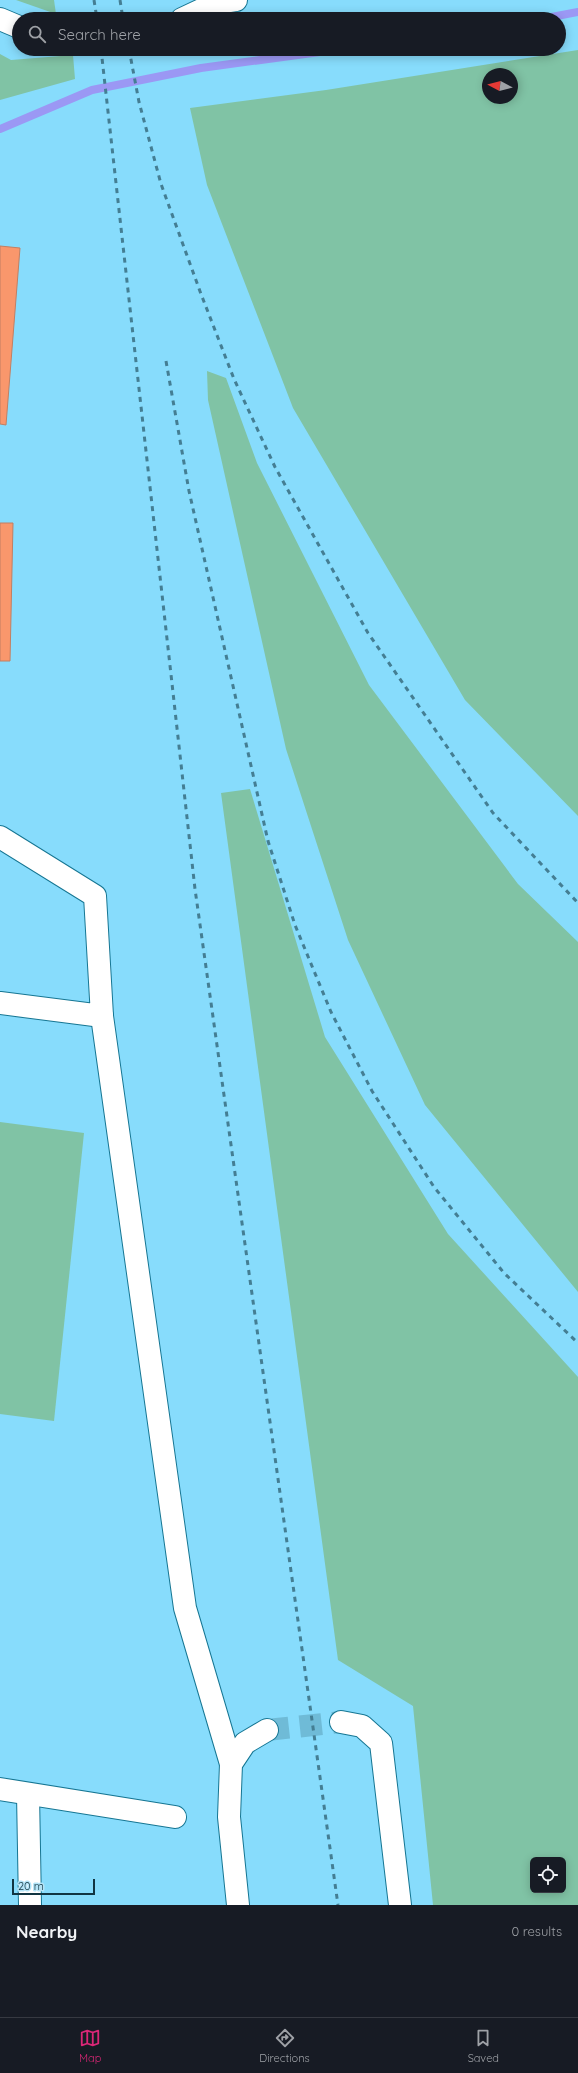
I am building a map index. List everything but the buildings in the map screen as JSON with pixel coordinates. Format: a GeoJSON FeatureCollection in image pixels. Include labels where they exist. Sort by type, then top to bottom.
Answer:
{"type":"FeatureCollection","features":[{"type":"Feature","properties":{"kind":"street"},"geometry":{"type":"LineString","coordinates":[[198,12],[223,1]]}},
{"type":"Feature","properties":{"kind":"street"},"geometry":{"type":"LineString","coordinates":[[0,19],[12,24]]}},
{"type":"Feature","properties":{"kind":"street"},"geometry":{"type":"LineString","coordinates":[[0,837],[95,896],[102,1016],[186,1608],[231,1764],[230,1817],[238,1905]]}},
{"type":"Feature","properties":{"kind":"street"},"geometry":{"type":"LineString","coordinates":[[0,1003],[102,1016]]}},
{"type":"Feature","properties":{"kind":"street"},"geometry":{"type":"LineString","coordinates":[[341,1722],[362,1726],[381,1744],[400,1905]]}},
{"type":"Feature","properties":{"kind":"street"},"geometry":{"type":"LineString","coordinates":[[231,1764],[246,1743],[267,1730]]}},
{"type":"Feature","properties":{"kind":"street"},"geometry":{"type":"LineString","coordinates":[[0,1789],[175,1817]]}},
{"type":"Feature","properties":{"kind":"street"},"geometry":{"type":"LineString","coordinates":[[28,1794],[30,1905]]}},
{"type":"Feature","properties":{"kind":"green space"},"geometry":{"type":"Polygon","coordinates":[[[16,0],[54,0],[56,12],[50,12],[16,0]]]}},
{"type":"Feature","properties":{"kind":"green space"},"geometry":{"type":"Polygon","coordinates":[[[578,50],[578,816],[465,700],[293,408],[207,185],[190,108],[326,90],[540,56],[566,56],[566,52],[578,50]]]}},
{"type":"Feature","properties":{"kind":"green space"},"geometry":{"type":"Polygon","coordinates":[[[0,54],[11,60],[73,56],[75,79],[0,100],[0,54]]]}},
{"type":"Feature","properties":{"kind":"green space"},"geometry":{"type":"Polygon","coordinates":[[[207,371],[226,378],[257,463],[369,685],[518,884],[578,942],[578,1292],[425,1105],[348,940],[286,749],[208,400],[207,371]]]}},
{"type":"Feature","properties":{"kind":"green space"},"geometry":{"type":"Polygon","coordinates":[[[250,789],[325,1037],[448,1234],[578,1377],[578,1905],[433,1905],[413,1706],[338,1660],[221,793],[250,789]]]}},
{"type":"Feature","properties":{"kind":"green space"},"geometry":{"type":"Polygon","coordinates":[[[0,1122],[84,1133],[54,1421],[0,1414],[0,1122]]]}},
{"type":"Feature","properties":{"kind":"waterway"},"geometry":{"type":"LineString","coordinates":[[566,14],[578,12]]}},
{"type":"Feature","properties":{"kind":"waterway"},"geometry":{"type":"LineString","coordinates":[[0,129],[92,90],[201,68],[290,56]]}},
{"type":"Feature","properties":{"kind":"tunnel"},"geometry":{"type":"LineString","coordinates":[[267,1730],[341,1722]]}},
{"type":"Feature","properties":{"kind":"railway"},"geometry":{"type":"LineString","coordinates":[[94,0],[96,12]]}},
{"type":"Feature","properties":{"kind":"railway"},"geometry":{"type":"LineString","coordinates":[[120,0],[122,12]]}},
{"type":"Feature","properties":{"kind":"railway"},"geometry":{"type":"LineString","coordinates":[[102,56],[195,889],[338,1905]]}},
{"type":"Feature","properties":{"kind":"railway"},"geometry":{"type":"LineString","coordinates":[[130,56],[139,102],[161,184],[234,379],[275,467],[368,633],[493,813],[578,903]]}},
{"type":"Feature","properties":{"kind":"railway"},"geometry":{"type":"LineString","coordinates":[[166,361],[189,491],[268,841],[295,925],[331,1012],[372,1091],[434,1187],[504,1273],[578,1343]]}}]}
